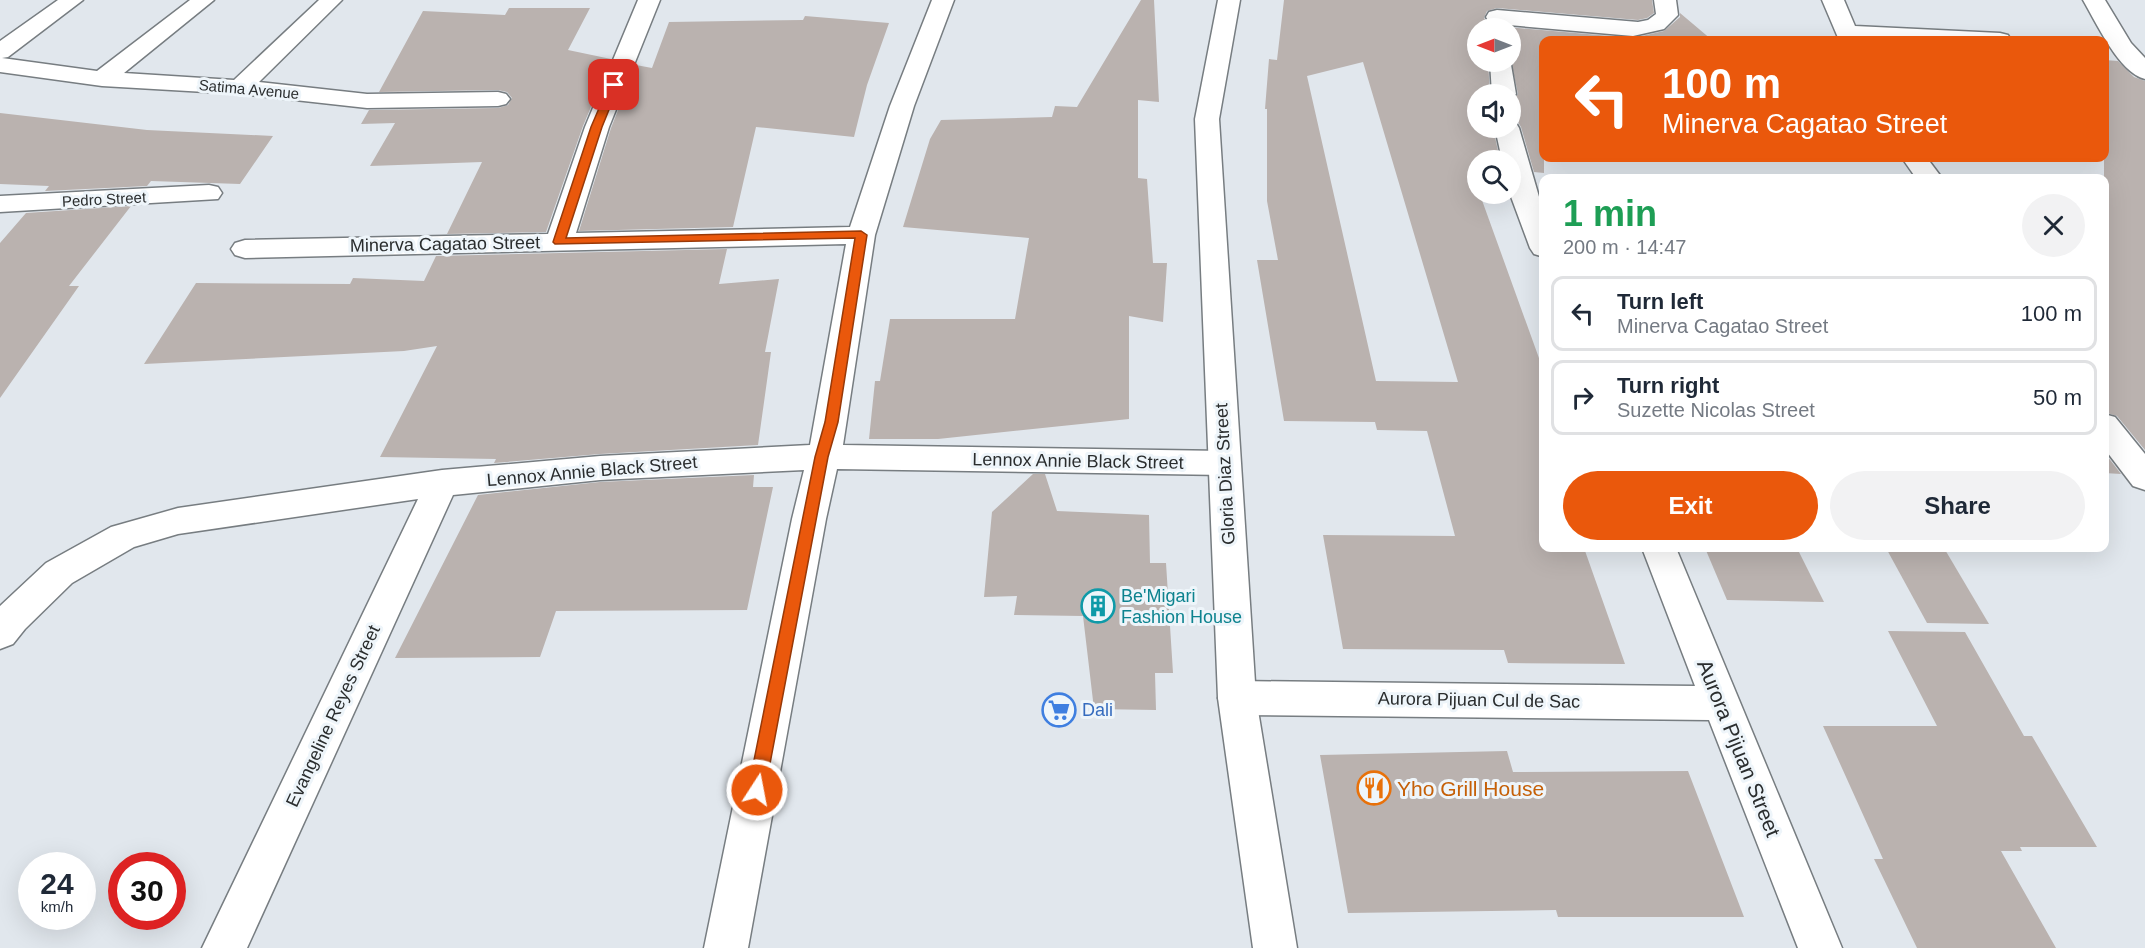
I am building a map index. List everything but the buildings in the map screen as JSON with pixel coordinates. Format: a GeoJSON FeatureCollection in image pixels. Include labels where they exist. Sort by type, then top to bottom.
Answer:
{"type":"FeatureCollection","features":[{"type":"Feature","properties":{"kind":"street"},"geometry":{"type":"LineString","coordinates":[[0,52],[72,0]]}},
{"type":"Feature","properties":{"kind":"street"},"geometry":{"type":"LineString","coordinates":[[102,79],[203,0]]}},
{"type":"Feature","properties":{"kind":"street"},"geometry":{"type":"LineString","coordinates":[[240,87],[331,0]]}},
{"type":"Feature","properties":{"kind":"street"},"geometry":{"type":"LineString","coordinates":[[559,242],[597,127],[649,0]]}},
{"type":"Feature","properties":{"kind":"street"},"geometry":{"type":"LineString","coordinates":[[726,948],[822,457],[832,422],[861,235],[902,106],[943,0]]}},
{"type":"Feature","properties":{"kind":"street","name":"Gloria Diaz Street"},"geometry":{"type":"LineString","coordinates":[[1229,0],[1207,119],[1237,698],[1275,948]]}},
{"type":"Feature","properties":{"kind":"street"},"geometry":{"type":"LineString","coordinates":[[1497,15],[1633,29],[1651,28],[1661,22],[1666,15],[1665,0]]}},
{"type":"Feature","properties":{"kind":"street"},"geometry":{"type":"LineString","coordinates":[[1833,0],[1848,36]]}},
{"type":"Feature","properties":{"kind":"street"},"geometry":{"type":"LineString","coordinates":[[2094,0],[2109,36]]}},
{"type":"Feature","properties":{"kind":"street"},"geometry":{"type":"LineString","coordinates":[[2113,47],[2145,49]]}},
{"type":"Feature","properties":{"kind":"street"},"geometry":{"type":"LineString","coordinates":[[2113,47],[2145,72]]}},
{"type":"Feature","properties":{"kind":"street","name":"Satima Avenue"},"geometry":{"type":"LineString","coordinates":[[0,65],[102,79],[240,87],[367,101],[498,99]]}},
{"type":"Feature","properties":{"kind":"street"},"geometry":{"type":"LineString","coordinates":[[1509,138],[1525,201],[1539,236]]}},
{"type":"Feature","properties":{"kind":"street","name":"Pedro Street"},"geometry":{"type":"LineString","coordinates":[[0,204],[209,194]]}},
{"type":"Feature","properties":{"kind":"street","name":"Minerva Cagatao Street"},"geometry":{"type":"LineString","coordinates":[[245,249],[861,235]]}},
{"type":"Feature","properties":{"kind":"street"},"geometry":{"type":"LineString","coordinates":[[2109,431],[2145,477]]}},
{"type":"Feature","properties":{"kind":"street","name":"Lennox Annie Black Street"},"geometry":{"type":"LineString","coordinates":[[0,633],[12,618],[59,573],[123,537],[178,521],[442,483],[600,468],[822,457],[1224,463]]}},
{"type":"Feature","properties":{"kind":"street","name":"Evangeline Reyes Street"},"geometry":{"type":"LineString","coordinates":[[224,948],[442,483]]}},
{"type":"Feature","properties":{"kind":"street","name":"Aurora Pijuan Street"},"geometry":{"type":"LineString","coordinates":[[1661,552],[1820,948]]}},
{"type":"Feature","properties":{"kind":"street","name":"Aurora Pijuan Cul de Sac"},"geometry":{"type":"LineString","coordinates":[[1237,698],[1720,703]]}},
{"type":"Feature","properties":{"kind":"place","name":"Be'Migari Fashion House"},"geometry":{"type":"Point","coordinates":[1098,606]}},
{"type":"Feature","properties":{"kind":"place","name":"Dali"},"geometry":{"type":"Point","coordinates":[1059,710]}},
{"type":"Feature","properties":{"kind":"place","name":"Yho Grill House"},"geometry":{"type":"Point","coordinates":[1374,788]}},
{"type":"Feature","properties":{"kind":"route"},"geometry":{"type":"LineString","coordinates":[[614,85],[597,127],[559,242],[861,235],[832,422],[822,457],[757,790]]}}]}
